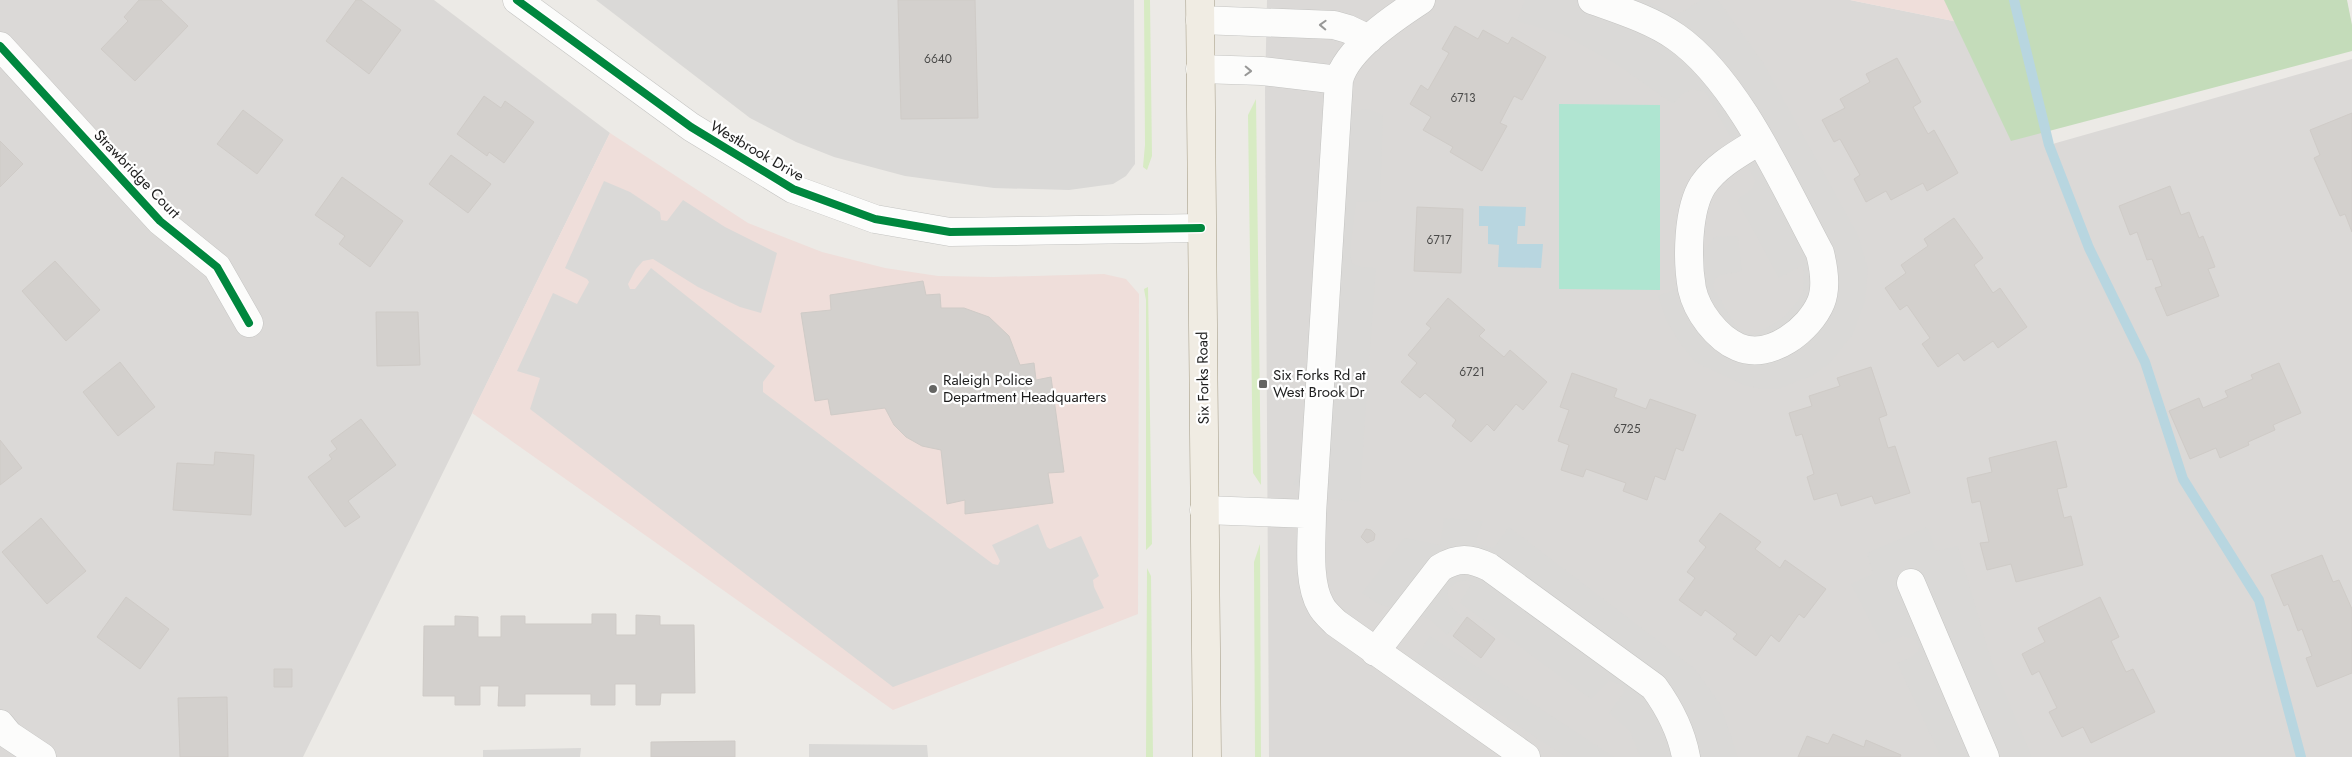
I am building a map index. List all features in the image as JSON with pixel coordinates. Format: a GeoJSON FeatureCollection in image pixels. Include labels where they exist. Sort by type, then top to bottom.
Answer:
{"type":"FeatureCollection","features":[{"type":"Feature","properties":{"kind":"main road","name":"Six Forks Road"},"geometry":{"type":"LineString","coordinates":[[1200,10],[1207,757]]}},
{"type":"Feature","properties":{"kind":"street","name":"Westbrook Drive"},"geometry":{"type":"LineString","coordinates":[[516,0],[690,127],[793,189],[875,219],[950,232],[1201,228]]}},
{"type":"Feature","properties":{"kind":"street"},"geometry":{"type":"LineString","coordinates":[[1421,0],[1369,39],[1350,57],[1342,68],[1339,80],[1312,514],[1311,558],[1314,585],[1320,605],[1336,623],[1526,757]]}},
{"type":"Feature","properties":{"kind":"street"},"geometry":{"type":"LineString","coordinates":[[1592,0],[1629,14],[1675,36],[1704,60],[1727,87],[1759,141],[1820,253],[1825,272],[1821,301],[1802,330],[1788,340],[1755,350],[1739,348],[1726,340],[1715,330],[1701,310],[1692,290],[1690,222],[1696,201],[1711,175],[1725,162],[1759,141]]}},
{"type":"Feature","properties":{"kind":"street"},"geometry":{"type":"LineString","coordinates":[[1200,10],[1334,25],[1369,39]]}},
{"type":"Feature","properties":{"kind":"street","name":"Strawbridge Court"},"geometry":{"type":"LineString","coordinates":[[0,46],[160,221],[217,267],[249,323]]}},
{"type":"Feature","properties":{"kind":"street"},"geometry":{"type":"LineString","coordinates":[[1200,69],[1262,71],[1339,80]]}},
{"type":"Feature","properties":{"kind":"street"},"geometry":{"type":"LineString","coordinates":[[1204,510],[1312,514]]}},
{"type":"Feature","properties":{"kind":"street"},"geometry":{"type":"LineString","coordinates":[[1375,652],[1440,568],[1452,561],[1464,558],[1476,561],[1489,567],[1654,688],[1672,711],[1686,757]]}},
{"type":"Feature","properties":{"kind":"street"},"geometry":{"type":"LineString","coordinates":[[1911,583],[1984,757]]}},
{"type":"Feature","properties":{"kind":"street"},"geometry":{"type":"LineString","coordinates":[[0,724],[9,735],[42,757]]}},
{"type":"Feature","properties":{"kind":"shaded area"},"geometry":{"type":"Polygon","coordinates":[[[0,0],[434,0],[610,133],[303,757],[0,757],[0,0]]]}},
{"type":"Feature","properties":{"kind":"shaded area"},"geometry":{"type":"Polygon","coordinates":[[[596,0],[1134,0],[1135,164],[1126,176],[1113,184],[1069,190],[994,188],[905,176],[834,157],[796,142],[750,118],[596,0]]]}},
{"type":"Feature","properties":{"kind":"shaded area"},"geometry":{"type":"Polygon","coordinates":[[[1267,0],[1850,0],[2022,35],[2049,145],[2352,59],[2352,757],[1269,757],[1265,91],[1267,0]]]}},
{"type":"Feature","properties":{"kind":"shaded area"},"geometry":{"type":"Polygon","coordinates":[[[1525,0],[1645,0],[1667,11],[1679,14],[1701,0],[1718,0],[1764,64],[1858,235],[1868,269],[1865,301],[1853,334],[1830,363],[1812,376],[1779,389],[1763,389],[1744,385],[1695,362],[1680,343],[1666,320],[1658,296],[1677,289],[1714,237],[1738,236],[1742,271],[1721,275],[1715,279],[1713,287],[1736,326],[1750,334],[1758,333],[1784,317],[1798,301],[1803,291],[1804,270],[1801,266],[1779,278],[1737,200],[1752,189],[1755,180],[1705,92],[1692,89],[1681,95],[1673,104],[1618,65],[1564,35],[1517,21],[1525,0]]]}},
{"type":"Feature","properties":{"kind":"shaded area"},"geometry":{"type":"Polygon","coordinates":[[[1850,0],[2014,0],[2022,35],[1850,0]]]}},
{"type":"Feature","properties":{"kind":"shaded area"},"geometry":{"type":"Polygon","coordinates":[[[1368,109],[1383,115],[1380,201],[1356,202],[1350,252],[1352,263],[1361,267],[1376,268],[1359,502],[1333,499],[1293,484],[1301,468],[1316,275],[1323,115],[1368,109]]]}},
{"type":"Feature","properties":{"kind":"shaded area"},"geometry":{"type":"Polygon","coordinates":[[[610,133],[748,223],[822,252],[885,268],[938,276],[993,277],[1104,274],[1126,279],[1139,294],[1138,614],[893,710],[472,413],[610,133]]]}},
{"type":"Feature","properties":{"kind":"shaded area"},"geometry":{"type":"Polygon","coordinates":[[[604,181],[630,192],[660,212],[661,220],[667,221],[683,200],[725,227],[777,253],[761,313],[740,307],[698,287],[653,259],[643,261],[636,269],[628,284],[630,289],[635,289],[651,268],[775,366],[763,382],[763,392],[993,564],[998,565],[1000,561],[992,545],[1038,524],[1047,547],[1050,549],[1081,536],[1099,576],[1093,580],[1094,587],[1104,608],[893,687],[530,409],[540,378],[517,371],[553,293],[577,304],[589,282],[587,279],[565,268],[604,181]]]}},
{"type":"Feature","properties":{"kind":"shaded area"},"geometry":{"type":"Polygon","coordinates":[[[1444,518],[1483,521],[1476,540],[1479,545],[1491,548],[1495,546],[1509,527],[1695,669],[1720,704],[1738,757],[1640,757],[1630,731],[1609,713],[1623,694],[1624,689],[1620,684],[1609,681],[1591,699],[1460,603],[1471,584],[1469,580],[1457,582],[1447,591],[1450,605],[1462,618],[1447,635],[1429,619],[1378,604],[1362,593],[1404,538],[1440,545],[1444,518]]]}},
{"type":"Feature","properties":{"kind":"shaded area"},"geometry":{"type":"Polygon","coordinates":[[[1928,527],[1936,551],[1958,546],[1991,660],[2032,757],[1941,757],[1897,663],[1911,657],[1918,651],[1919,645],[1916,640],[1904,636],[1882,644],[1851,584],[1873,574],[1867,553],[1928,527]]]}},
{"type":"Feature","properties":{"kind":"shaded area"},"geometry":{"type":"Polygon","coordinates":[[[1430,636],[1614,757],[1566,757],[1415,659],[1430,636]]]}},
{"type":"Feature","properties":{"kind":"shaded area"},"geometry":{"type":"Polygon","coordinates":[[[809,744],[927,745],[928,757],[809,757],[809,744]]]}},
{"type":"Feature","properties":{"kind":"shaded area"},"geometry":{"type":"Polygon","coordinates":[[[581,748],[580,757],[483,757],[483,750],[581,748]]]}},
{"type":"Feature","properties":{"kind":"green space"},"geometry":{"type":"Polygon","coordinates":[[[1144,0],[1150,0],[1152,156],[1147,170],[1143,167],[1145,145],[1144,0]]]}},
{"type":"Feature","properties":{"kind":"green space"},"geometry":{"type":"Polygon","coordinates":[[[1944,0],[2347,0],[2352,25],[2352,51],[2011,141],[1944,0]]]}},
{"type":"Feature","properties":{"kind":"green space"},"geometry":{"type":"Polygon","coordinates":[[[1256,99],[1261,485],[1253,473],[1248,115],[1256,99]]]}},
{"type":"Feature","properties":{"kind":"green space"},"geometry":{"type":"Polygon","coordinates":[[[1559,104],[1660,105],[1660,290],[1559,289],[1559,104]]]}},
{"type":"Feature","properties":{"kind":"green space"},"geometry":{"type":"Polygon","coordinates":[[[1148,287],[1152,544],[1146,550],[1146,300],[1144,289],[1148,287]]]}},
{"type":"Feature","properties":{"kind":"green space"},"geometry":{"type":"Polygon","coordinates":[[[1260,544],[1261,757],[1255,757],[1254,562],[1260,544]]]}},
{"type":"Feature","properties":{"kind":"green space"},"geometry":{"type":"Polygon","coordinates":[[[1147,568],[1151,576],[1153,757],[1146,757],[1147,568]]]}},
{"type":"Feature","properties":{"kind":"water"},"geometry":{"type":"Polygon","coordinates":[[[1479,206],[1526,207],[1525,226],[1518,226],[1517,244],[1543,244],[1541,268],[1498,267],[1499,245],[1488,244],[1488,226],[1479,226],[1479,206]]]}},
{"type":"Feature","properties":{"kind":"building"},"geometry":{"type":"Polygon","coordinates":[[[139,0],[161,0],[188,26],[135,81],[101,49],[128,21],[124,17],[139,0]]]}},
{"type":"Feature","properties":{"kind":"building"},"geometry":{"type":"Polygon","coordinates":[[[356,0],[361,0],[401,30],[369,74],[326,41],[356,0]]]}},
{"type":"Feature","properties":{"kind":"building"},"geometry":{"type":"Polygon","coordinates":[[[898,0],[975,0],[978,118],[901,119],[898,0]]]}},
{"type":"Feature","properties":{"kind":"building"},"geometry":{"type":"Polygon","coordinates":[[[1455,26],[1478,39],[1483,30],[1508,44],[1512,37],[1546,57],[1522,100],[1514,96],[1500,123],[1507,126],[1482,171],[1450,152],[1453,147],[1423,130],[1431,117],[1410,104],[1421,85],[1428,90],[1449,53],[1442,49],[1455,26]]]}},
{"type":"Feature","properties":{"kind":"building"},"geometry":{"type":"Polygon","coordinates":[[[1897,58],[1921,102],[1913,107],[1928,134],[1934,130],[1958,173],[1927,191],[1923,183],[1891,200],[1886,191],[1866,202],[1854,179],[1860,175],[1840,139],[1834,142],[1822,120],[1845,108],[1840,99],[1870,82],[1866,74],[1897,58]]]}},
{"type":"Feature","properties":{"kind":"building"},"geometry":{"type":"Polygon","coordinates":[[[484,96],[501,108],[505,101],[534,122],[504,163],[489,152],[487,156],[457,134],[484,96]]]}},
{"type":"Feature","properties":{"kind":"building"},"geometry":{"type":"Polygon","coordinates":[[[243,110],[283,140],[257,174],[217,144],[243,110]]]}},
{"type":"Feature","properties":{"kind":"building"},"geometry":{"type":"Polygon","coordinates":[[[2352,113],[2352,232],[2345,214],[2340,216],[2314,158],[2320,155],[2310,130],[2352,113]]]}},
{"type":"Feature","properties":{"kind":"building"},"geometry":{"type":"Polygon","coordinates":[[[0,141],[23,164],[0,187],[0,141]]]}},
{"type":"Feature","properties":{"kind":"building"},"geometry":{"type":"Polygon","coordinates":[[[451,155],[491,184],[468,213],[429,184],[451,155]]]}},
{"type":"Feature","properties":{"kind":"building"},"geometry":{"type":"Polygon","coordinates":[[[342,177],[403,221],[370,267],[339,244],[345,236],[315,215],[342,177]]]}},
{"type":"Feature","properties":{"kind":"building"},"geometry":{"type":"Polygon","coordinates":[[[2170,186],[2181,215],[2189,212],[2199,238],[2203,236],[2215,267],[2208,269],[2219,296],[2167,316],[2155,288],[2162,286],[2152,259],[2147,260],[2137,232],[2130,235],[2119,206],[2170,186]]]}},
{"type":"Feature","properties":{"kind":"building"},"geometry":{"type":"Polygon","coordinates":[[[1417,207],[1463,209],[1461,273],[1414,271],[1417,207]]]}},
{"type":"Feature","properties":{"kind":"building"},"geometry":{"type":"Polygon","coordinates":[[[1954,218],[1983,258],[1974,265],[1993,293],[2000,288],[2027,327],[1998,348],[1993,341],[1964,361],[1958,353],[1938,367],[1922,344],[1930,338],[1907,305],[1900,310],[1885,288],[1906,273],[1901,265],[1928,246],[1924,239],[1954,218]]]}},
{"type":"Feature","properties":{"kind":"building"},"geometry":{"type":"Polygon","coordinates":[[[55,261],[100,310],[66,341],[22,291],[55,261]]]}},
{"type":"Feature","properties":{"kind":"building","name":"Raleigh Police Department Headquarters"},"geometry":{"type":"Polygon","coordinates":[[[923,281],[926,295],[940,294],[941,308],[964,308],[989,317],[1009,336],[1020,365],[1034,363],[1036,380],[1051,377],[1064,472],[1048,473],[1053,503],[965,514],[965,500],[947,504],[941,450],[922,446],[906,437],[894,425],[885,408],[831,415],[828,399],[815,401],[801,313],[831,310],[830,295],[923,281]]]}},
{"type":"Feature","properties":{"kind":"building"},"geometry":{"type":"Polygon","coordinates":[[[1448,298],[1485,330],[1479,336],[1504,357],[1510,350],[1547,382],[1523,410],[1516,404],[1494,431],[1487,424],[1471,442],[1452,426],[1456,420],[1425,393],[1420,398],[1401,382],[1417,363],[1408,355],[1431,328],[1426,324],[1448,298]]]}},
{"type":"Feature","properties":{"kind":"building"},"geometry":{"type":"Polygon","coordinates":[[[376,312],[418,312],[420,365],[377,366],[376,312]]]}},
{"type":"Feature","properties":{"kind":"building"},"geometry":{"type":"Polygon","coordinates":[[[120,362],[155,407],[118,436],[83,392],[120,362]]]}},
{"type":"Feature","properties":{"kind":"building"},"geometry":{"type":"Polygon","coordinates":[[[2279,363],[2301,413],[2273,425],[2275,430],[2248,442],[2249,445],[2220,458],[2216,448],[2190,459],[2169,411],[2199,398],[2203,408],[2228,397],[2225,391],[2253,379],[2251,375],[2279,363]]]}},
{"type":"Feature","properties":{"kind":"building"},"geometry":{"type":"Polygon","coordinates":[[[1871,367],[1887,415],[1879,418],[1888,448],[1895,446],[1910,493],[1875,504],[1872,496],[1841,506],[1837,493],[1814,500],[1807,477],[1814,474],[1802,434],[1796,436],[1789,413],[1812,406],[1809,396],[1840,386],[1837,378],[1871,367]]]}},
{"type":"Feature","properties":{"kind":"building"},"geometry":{"type":"Polygon","coordinates":[[[1572,373],[1617,389],[1614,397],[1646,409],[1650,399],[1696,415],[1683,451],[1676,448],[1665,480],[1655,476],[1647,500],[1623,491],[1626,483],[1586,469],[1583,477],[1561,470],[1569,445],[1558,441],[1569,410],[1560,407],[1572,373]]]}},
{"type":"Feature","properties":{"kind":"building"},"geometry":{"type":"Polygon","coordinates":[[[361,419],[396,465],[348,501],[360,517],[345,527],[308,477],[332,459],[329,455],[337,449],[331,441],[361,419]]]}},
{"type":"Feature","properties":{"kind":"building"},"geometry":{"type":"Polygon","coordinates":[[[0,440],[22,468],[0,485],[0,440]]]}},
{"type":"Feature","properties":{"kind":"building"},"geometry":{"type":"Polygon","coordinates":[[[2056,441],[2067,487],[2057,489],[2064,518],[2071,516],[2083,565],[2016,582],[2011,564],[1987,570],[1980,543],[1989,542],[1980,501],[1972,503],[1967,478],[1992,472],[1989,458],[2056,441]]]}},
{"type":"Feature","properties":{"kind":"building"},"geometry":{"type":"Polygon","coordinates":[[[215,452],[254,455],[251,515],[173,510],[177,463],[214,465],[215,452]]]}},
{"type":"Feature","properties":{"kind":"building"},"geometry":{"type":"Polygon","coordinates":[[[1720,513],[1761,542],[1755,549],[1780,568],[1785,560],[1826,589],[1804,618],[1799,614],[1779,642],[1771,635],[1756,656],[1733,639],[1737,634],[1705,610],[1701,616],[1679,600],[1695,578],[1687,572],[1706,547],[1699,541],[1720,513]]]}},
{"type":"Feature","properties":{"kind":"building"},"geometry":{"type":"Polygon","coordinates":[[[41,518],[86,571],[47,604],[2,552],[41,518]]]}},
{"type":"Feature","properties":{"kind":"building"},"geometry":{"type":"Polygon","coordinates":[[[1366,529],[1371,530],[1375,534],[1374,540],[1367,543],[1361,537],[1366,529]]]}},
{"type":"Feature","properties":{"kind":"building"},"geometry":{"type":"Polygon","coordinates":[[[2322,555],[2333,582],[2339,580],[2352,609],[2352,673],[2317,687],[2306,658],[2312,656],[2302,629],[2298,631],[2288,604],[2284,606],[2271,575],[2322,555]]]}},
{"type":"Feature","properties":{"kind":"building"},"geometry":{"type":"Polygon","coordinates":[[[126,597],[169,629],[140,669],[97,637],[126,597]]]}},
{"type":"Feature","properties":{"kind":"building"},"geometry":{"type":"Polygon","coordinates":[[[2100,597],[2119,637],[2111,641],[2126,672],[2133,669],[2155,712],[2091,743],[2083,727],[2062,737],[2049,712],[2057,708],[2039,671],[2032,675],[2022,654],[2045,642],[2038,628],[2100,597]]]}},
{"type":"Feature","properties":{"kind":"building"},"geometry":{"type":"Polygon","coordinates":[[[592,614],[616,614],[616,635],[636,635],[636,615],[660,616],[660,625],[694,625],[695,693],[661,693],[660,705],[636,705],[636,684],[615,684],[615,705],[591,705],[591,694],[525,694],[525,706],[498,706],[499,686],[480,686],[480,705],[455,705],[455,696],[423,696],[424,626],[455,626],[455,616],[478,617],[478,637],[501,637],[501,616],[525,616],[525,624],[592,624],[592,614]]]}},
{"type":"Feature","properties":{"kind":"building"},"geometry":{"type":"Polygon","coordinates":[[[1467,617],[1495,639],[1481,658],[1453,636],[1467,617]]]}},
{"type":"Feature","properties":{"kind":"building"},"geometry":{"type":"Polygon","coordinates":[[[274,669],[292,669],[292,687],[274,687],[274,669]]]}},
{"type":"Feature","properties":{"kind":"building"},"geometry":{"type":"Polygon","coordinates":[[[227,697],[228,757],[180,757],[178,698],[227,697]]]}},
{"type":"Feature","properties":{"kind":"building"},"geometry":{"type":"Polygon","coordinates":[[[1833,734],[1864,747],[1866,740],[1901,755],[1900,757],[1798,757],[1807,736],[1828,744],[1833,734]]]}},
{"type":"Feature","properties":{"kind":"building"},"geometry":{"type":"Polygon","coordinates":[[[735,741],[735,757],[651,757],[651,742],[735,741]]]}},
{"type":"Feature","properties":{"kind":"waterway"},"geometry":{"type":"LineString","coordinates":[[2014,0],[2049,145],[2089,248],[2145,362],[2183,479],[2259,600],[2301,757]]}},
{"type":"Feature","properties":{"kind":"cycle path"},"geometry":{"type":"LineString","coordinates":[[517,0],[691,127],[793,189],[875,219],[950,232],[1201,228]]}},
{"type":"Feature","properties":{"kind":"cycle path"},"geometry":{"type":"LineString","coordinates":[[0,46],[160,221],[217,267],[249,323]]}},
{"type":"Feature","properties":{"kind":"place","name":"Six Forks Rd at West Brook Dr"},"geometry":{"type":"Point","coordinates":[1263,384]}},
{"type":"Feature","properties":{"kind":"place","name":"Raleigh Police Department Headquarters"},"geometry":{"type":"Point","coordinates":[933,389]}}]}
